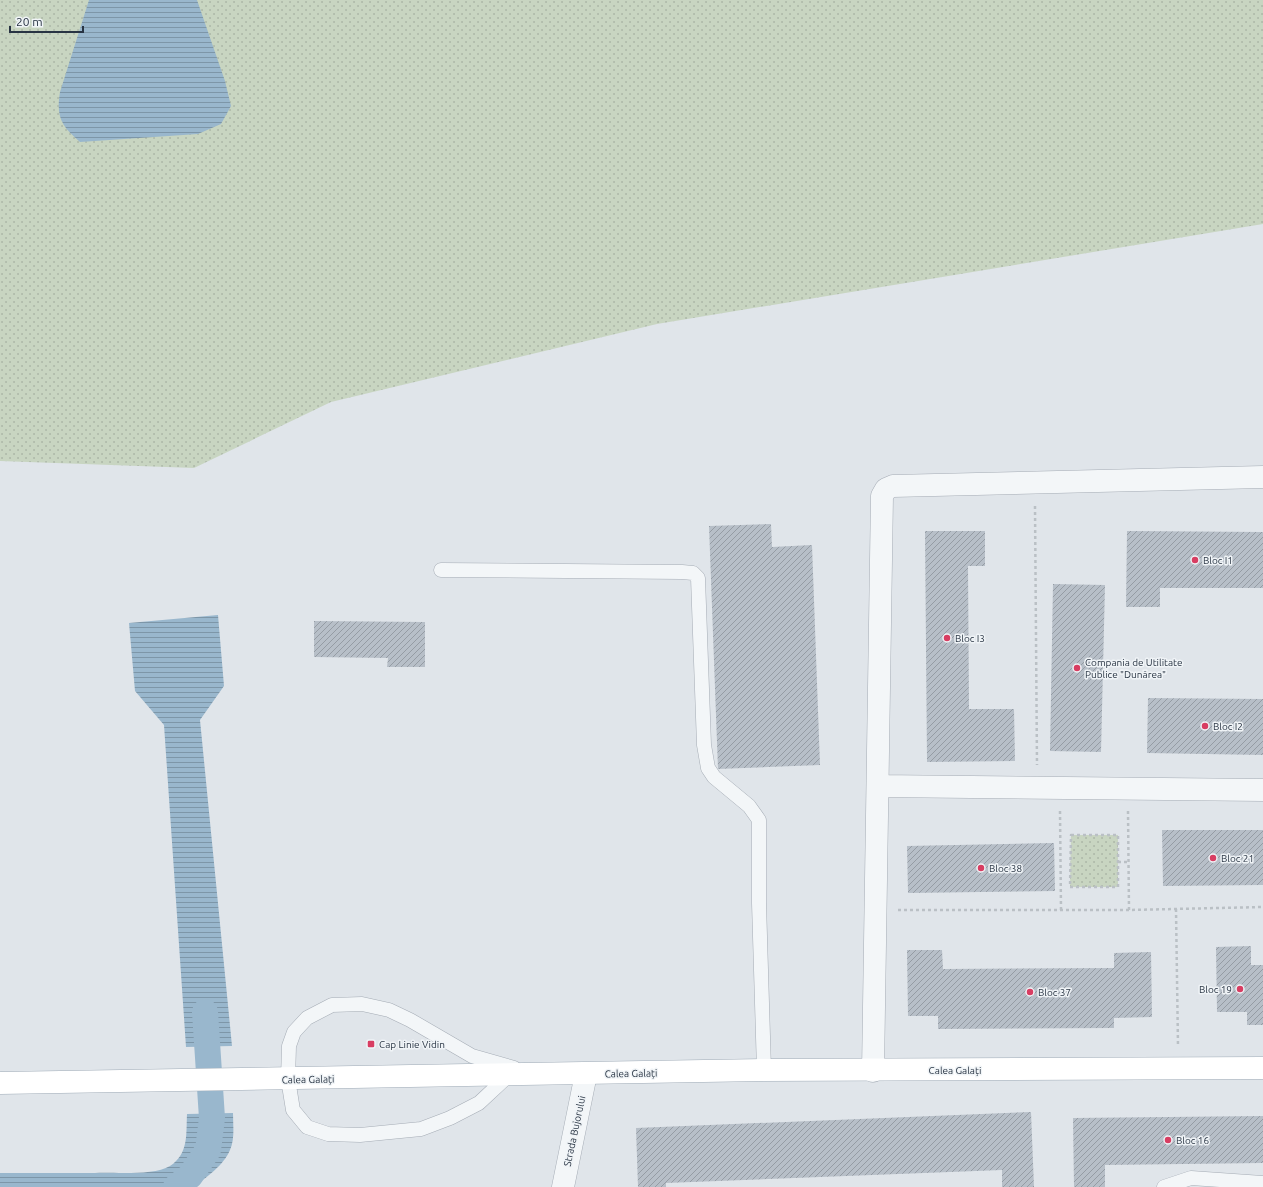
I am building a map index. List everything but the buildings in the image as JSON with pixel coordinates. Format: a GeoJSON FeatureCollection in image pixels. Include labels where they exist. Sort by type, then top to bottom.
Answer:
{"type":"FeatureCollection","features":[{"type":"Feature","properties":{"kind":"main road","name":"Calea Galați"},"geometry":{"type":"LineString","coordinates":[[0,1083],[764,1070],[873,1071],[1263,1068]]}},
{"type":"Feature","properties":{"kind":"street"},"geometry":{"type":"LineString","coordinates":[[873,1071],[882,496],[886,489],[893,486],[1263,477]]}},
{"type":"Feature","properties":{"kind":"street"},"geometry":{"type":"LineString","coordinates":[[878,786],[1263,790]]}},
{"type":"Feature","properties":{"kind":"street","name":"Strada Bujorului"},"geometry":{"type":"LineString","coordinates":[[562,1187],[586,1074]]}},
{"type":"Feature","properties":{"kind":"lane"},"geometry":{"type":"LineString","coordinates":[[441,570],[682,572],[693,573],[698,578],[704,745],[708,768],[714,777],[749,806],[760,820],[759,903],[764,1070]]}},
{"type":"Feature","properties":{"kind":"lane"},"geometry":{"type":"LineString","coordinates":[[509,1075],[479,1103],[450,1118],[421,1130],[360,1135],[328,1134],[307,1127],[293,1110],[288,1079],[289,1046],[294,1032],[307,1018],[332,1005],[362,1004],[389,1010],[410,1020],[472,1056],[536,1075]]}},
{"type":"Feature","properties":{"kind":"lane"},"geometry":{"type":"LineString","coordinates":[[1164,1187],[1191,1178],[1263,1183]]}},
{"type":"Feature","properties":{"kind":"path"},"geometry":{"type":"LineString","coordinates":[[1035,483],[1037,788]]}},
{"type":"Feature","properties":{"kind":"path"},"geometry":{"type":"LineString","coordinates":[[1060,788],[1061,910]]}},
{"type":"Feature","properties":{"kind":"path"},"geometry":{"type":"LineString","coordinates":[[1128,789],[1129,910]]}},
{"type":"Feature","properties":{"kind":"path"},"geometry":{"type":"LineString","coordinates":[[1071,835],[1118,835],[1118,862],[1118,887],[1070,887],[1071,835]]}},
{"type":"Feature","properties":{"kind":"path"},"geometry":{"type":"LineString","coordinates":[[1118,862],[1129,862]]}},
{"type":"Feature","properties":{"kind":"path"},"geometry":{"type":"LineString","coordinates":[[876,910],[1129,910],[1263,907]]}},
{"type":"Feature","properties":{"kind":"path"},"geometry":{"type":"LineString","coordinates":[[1176,909],[1178,1069]]}},
{"type":"Feature","properties":{"kind":"green space"},"geometry":{"type":"Polygon","coordinates":[[[0,0],[1263,0],[1263,224],[657,324],[331,402],[194,468],[0,461],[0,0]]]}},
{"type":"Feature","properties":{"kind":"green space"},"geometry":{"type":"Polygon","coordinates":[[[1071,835],[1118,835],[1118,887],[1070,887],[1071,835]]]}},
{"type":"Feature","properties":{"kind":"water"},"geometry":{"type":"Polygon","coordinates":[[[89,0],[197,0],[225,81],[231,106],[221,124],[198,134],[80,142],[68,131],[61,120],[59,108],[60,92],[89,0]]]}},
{"type":"Feature","properties":{"kind":"water"},"geometry":{"type":"Polygon","coordinates":[[[218,615],[224,686],[200,720],[232,1046],[186,1047],[164,725],[135,691],[129,623],[218,615]]]}},
{"type":"Feature","properties":{"kind":"water"},"geometry":{"type":"Polygon","coordinates":[[[233,1113],[233,1141],[227,1156],[214,1171],[193,1187],[0,1187],[0,1173],[134,1173],[163,1169],[170,1166],[181,1155],[185,1143],[187,1114],[233,1113]]]}},
{"type":"Feature","properties":{"kind":"waterway"},"geometry":{"type":"LineString","coordinates":[[176,1187],[190,1176],[208,1150],[212,1118],[205,1012]]}},
{"type":"Feature","properties":{"kind":"place","name":"Bloc I1"},"geometry":{"type":"Point","coordinates":[1195,560]}},
{"type":"Feature","properties":{"kind":"place","name":"Bloc I3"},"geometry":{"type":"Point","coordinates":[947,638]}},
{"type":"Feature","properties":{"kind":"place","name":"Compania de Utilitate Publice \"Dunărea\""},"geometry":{"type":"Point","coordinates":[1077,668]}},
{"type":"Feature","properties":{"kind":"place","name":"Bloc I2"},"geometry":{"type":"Point","coordinates":[1205,726]}},
{"type":"Feature","properties":{"kind":"place","name":"Bloc 21"},"geometry":{"type":"Point","coordinates":[1213,858]}},
{"type":"Feature","properties":{"kind":"place","name":"Bloc 38"},"geometry":{"type":"Point","coordinates":[981,868]}},
{"type":"Feature","properties":{"kind":"place","name":"Bloc 19"},"geometry":{"type":"Point","coordinates":[1240,989]}},
{"type":"Feature","properties":{"kind":"place","name":"Bloc 37"},"geometry":{"type":"Point","coordinates":[1030,992]}},
{"type":"Feature","properties":{"kind":"place","name":"Cap Linie Vidin"},"geometry":{"type":"Point","coordinates":[371,1044]}},
{"type":"Feature","properties":{"kind":"place","name":"Bloc 16"},"geometry":{"type":"Point","coordinates":[1168,1140]}}]}
